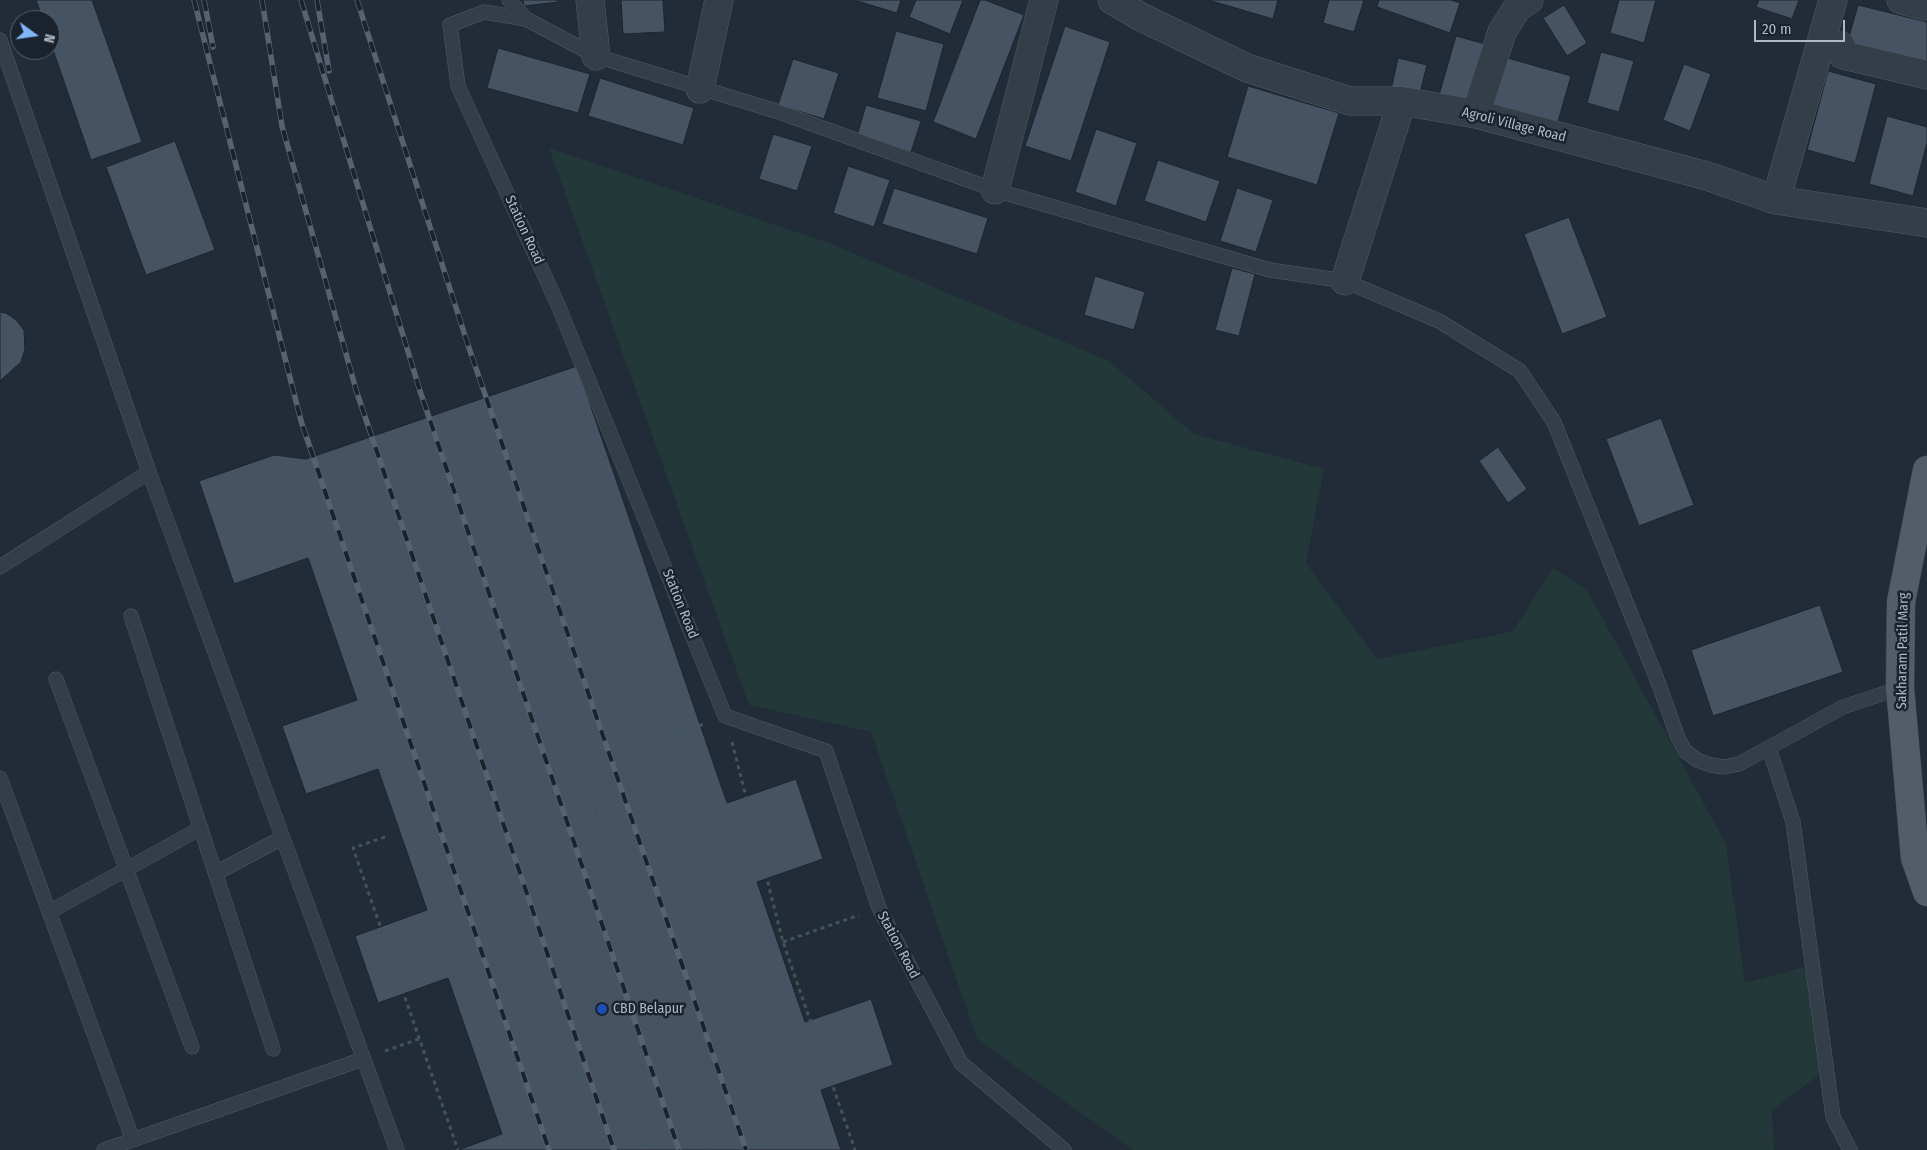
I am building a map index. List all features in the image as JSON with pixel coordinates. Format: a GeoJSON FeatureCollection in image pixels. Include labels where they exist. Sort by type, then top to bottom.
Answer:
{"type":"FeatureCollection","features":[{"type":"Feature","properties":{"kind":"main road","name":"Sakharam Patil Marg"},"geometry":{"type":"LineString","coordinates":[[1927,470],[1901,602],[1900,688],[1915,858],[1927,892]]}},
{"type":"Feature","properties":{"kind":"street"},"geometry":{"type":"LineString","coordinates":[[590,0],[596,56]]}},
{"type":"Feature","properties":{"kind":"street"},"geometry":{"type":"LineString","coordinates":[[700,89],[719,0]]}},
{"type":"Feature","properties":{"kind":"street"},"geometry":{"type":"LineString","coordinates":[[995,190],[1044,0]]}},
{"type":"Feature","properties":{"kind":"street","name":"Agroli Village Road"},"geometry":{"type":"LineString","coordinates":[[1112,0],[1141,17],[1246,68],[1350,100],[1402,101],[1476,114],[1707,176],[1776,200],[1927,223]]}},
{"type":"Feature","properties":{"kind":"street"},"geometry":{"type":"LineString","coordinates":[[1476,114],[1502,32],[1517,8],[1529,0]]}},
{"type":"Feature","properties":{"kind":"street"},"geometry":{"type":"LineString","coordinates":[[1776,200],[1833,0]]}},
{"type":"Feature","properties":{"kind":"street"},"geometry":{"type":"LineString","coordinates":[[1841,46],[1840,51],[1843,55],[1927,75]]}},
{"type":"Feature","properties":{"kind":"street"},"geometry":{"type":"LineString","coordinates":[[1345,281],[1402,101]]}},
{"type":"Feature","properties":{"kind":"lane"},"geometry":{"type":"LineString","coordinates":[[508,0],[526,19],[596,56],[776,111],[995,190],[1270,270],[1345,281],[1439,321],[1520,372],[1554,422],[1658,682],[1678,738],[1685,751],[1697,760],[1724,767],[1739,764],[1843,708],[1900,688]]}},
{"type":"Feature","properties":{"kind":"lane","name":"Station Road"},"geometry":{"type":"LineString","coordinates":[[526,19],[484,12],[450,25],[458,86],[558,305],[726,716],[826,751],[879,908],[961,1063],[1064,1150]]}},
{"type":"Feature","properties":{"kind":"lane"},"geometry":{"type":"LineString","coordinates":[[0,40],[149,472],[397,1150]]}},
{"type":"Feature","properties":{"kind":"lane"},"geometry":{"type":"LineString","coordinates":[[0,567],[149,472]]}},
{"type":"Feature","properties":{"kind":"lane"},"geometry":{"type":"LineString","coordinates":[[131,616],[273,1049]]}},
{"type":"Feature","properties":{"kind":"lane"},"geometry":{"type":"LineString","coordinates":[[56,679],[192,1046]]}},
{"type":"Feature","properties":{"kind":"lane"},"geometry":{"type":"LineString","coordinates":[[1769,748],[1793,822],[1833,1117],[1850,1150]]}},
{"type":"Feature","properties":{"kind":"lane"},"geometry":{"type":"LineString","coordinates":[[0,778],[133,1140]]}},
{"type":"Feature","properties":{"kind":"lane"},"geometry":{"type":"LineString","coordinates":[[49,912],[201,828]]}},
{"type":"Feature","properties":{"kind":"lane"},"geometry":{"type":"LineString","coordinates":[[216,873],[282,838]]}},
{"type":"Feature","properties":{"kind":"lane"},"geometry":{"type":"LineString","coordinates":[[104,1150],[363,1059]]}},
{"type":"Feature","properties":{"kind":"path"},"geometry":{"type":"LineString","coordinates":[[594,648],[665,850]]}},
{"type":"Feature","properties":{"kind":"path"},"geometry":{"type":"LineString","coordinates":[[548,665],[616,868]]}},
{"type":"Feature","properties":{"kind":"path"},"geometry":{"type":"LineString","coordinates":[[489,685],[559,888]]}},
{"type":"Feature","properties":{"kind":"path"},"geometry":{"type":"LineString","coordinates":[[431,705],[499,909]]}},
{"type":"Feature","properties":{"kind":"path"},"geometry":{"type":"LineString","coordinates":[[669,737],[726,716],[783,942],[855,1150]]}},
{"type":"Feature","properties":{"kind":"path"},"geometry":{"type":"LineString","coordinates":[[382,722],[451,926]]}},
{"type":"Feature","properties":{"kind":"path"},"geometry":{"type":"LineString","coordinates":[[385,837],[354,848],[458,1150]]}},
{"type":"Feature","properties":{"kind":"path"},"geometry":{"type":"LineString","coordinates":[[783,942],[879,908]]}},
{"type":"Feature","properties":{"kind":"path"},"geometry":{"type":"LineString","coordinates":[[363,1059],[419,1039]]}},
{"type":"Feature","properties":{"kind":"path"},"geometry":{"type":"LineString","coordinates":[[750,1098],[768,1150]]}},
{"type":"Feature","properties":{"kind":"path"},"geometry":{"type":"LineString","coordinates":[[701,1115],[713,1150]]}},
{"type":"Feature","properties":{"kind":"path"},"geometry":{"type":"LineString","coordinates":[[641,1135],[646,1150]]}},
{"type":"Feature","properties":{"kind":"green space"},"geometry":{"type":"Polygon","coordinates":[[[549,148],[829,243],[1109,361],[1194,434],[1324,469],[1306,563],[1377,659],[1513,631],[1553,568],[1587,590],[1726,844],[1745,983],[1804,967],[1833,1064],[1772,1110],[1774,1150],[1133,1150],[977,1039],[871,732],[749,705],[549,148]]]}},
{"type":"Feature","properties":{"kind":"building"},"geometry":{"type":"Polygon","coordinates":[[[36,0],[92,0],[142,142],[91,160],[57,60],[60,60],[60,10],[40,10],[36,0]]]}},
{"type":"Feature","properties":{"kind":"building"},"geometry":{"type":"Polygon","coordinates":[[[523,0],[557,0],[558,2],[524,6],[523,0]]]}},
{"type":"Feature","properties":{"kind":"building"},"geometry":{"type":"Polygon","coordinates":[[[621,0],[663,0],[665,32],[623,34],[621,0]]]}},
{"type":"Feature","properties":{"kind":"building"},"geometry":{"type":"Polygon","coordinates":[[[854,0],[901,0],[897,13],[854,0]]]}},
{"type":"Feature","properties":{"kind":"building"},"geometry":{"type":"Polygon","coordinates":[[[916,0],[963,0],[950,34],[909,17],[916,0]]]}},
{"type":"Feature","properties":{"kind":"building"},"geometry":{"type":"Polygon","coordinates":[[[980,0],[985,0],[1024,15],[976,139],[933,122],[980,0]]]}},
{"type":"Feature","properties":{"kind":"building"},"geometry":{"type":"Polygon","coordinates":[[[1208,0],[1278,0],[1273,19],[1208,0]]]}},
{"type":"Feature","properties":{"kind":"building"},"geometry":{"type":"Polygon","coordinates":[[[1329,0],[1364,0],[1354,32],[1323,23],[1329,0]]]}},
{"type":"Feature","properties":{"kind":"building"},"geometry":{"type":"Polygon","coordinates":[[[1379,0],[1451,0],[1460,3],[1450,33],[1377,7],[1379,0]]]}},
{"type":"Feature","properties":{"kind":"building"},"geometry":{"type":"Polygon","coordinates":[[[1619,0],[1656,0],[1644,43],[1610,33],[1619,0]]]}},
{"type":"Feature","properties":{"kind":"building"},"geometry":{"type":"Polygon","coordinates":[[[1759,0],[1799,0],[1792,19],[1756,7],[1759,0]]]}},
{"type":"Feature","properties":{"kind":"building"},"geometry":{"type":"Polygon","coordinates":[[[1564,5],[1587,43],[1567,56],[1543,18],[1564,5]]]}},
{"type":"Feature","properties":{"kind":"building"},"geometry":{"type":"Polygon","coordinates":[[[1858,5],[1927,22],[1927,69],[1846,48],[1858,5]]]}},
{"type":"Feature","properties":{"kind":"building"},"geometry":{"type":"Polygon","coordinates":[[[1065,26],[1110,42],[1071,161],[1025,146],[1065,26]]]}},
{"type":"Feature","properties":{"kind":"building"},"geometry":{"type":"Polygon","coordinates":[[[896,31],[944,44],[926,111],[877,98],[896,31]]]}},
{"type":"Feature","properties":{"kind":"building"},"geometry":{"type":"Polygon","coordinates":[[[1456,36],[1485,44],[1469,103],[1439,95],[1456,36]]]}},
{"type":"Feature","properties":{"kind":"building"},"geometry":{"type":"Polygon","coordinates":[[[498,48],[590,74],[578,113],[487,88],[498,48]]]}},
{"type":"Feature","properties":{"kind":"building"},"geometry":{"type":"Polygon","coordinates":[[[1601,52],[1634,61],[1619,112],[1587,103],[1601,52]]]}},
{"type":"Feature","properties":{"kind":"building"},"geometry":{"type":"Polygon","coordinates":[[[1497,55],[1571,76],[1557,125],[1483,104],[1497,55]]]}},
{"type":"Feature","properties":{"kind":"building"},"geometry":{"type":"Polygon","coordinates":[[[1398,58],[1427,65],[1419,97],[1391,90],[1398,58]]]}},
{"type":"Feature","properties":{"kind":"building"},"geometry":{"type":"Polygon","coordinates":[[[793,59],[839,73],[824,119],[778,105],[793,59]]]}},
{"type":"Feature","properties":{"kind":"building"},"geometry":{"type":"Polygon","coordinates":[[[1684,64],[1711,74],[1690,131],[1663,120],[1684,64]]]}},
{"type":"Feature","properties":{"kind":"building"},"geometry":{"type":"Polygon","coordinates":[[[1828,71],[1876,84],[1855,163],[1807,150],[1828,71]]]}},
{"type":"Feature","properties":{"kind":"building"},"geometry":{"type":"Polygon","coordinates":[[[600,78],[694,108],[683,145],[588,116],[600,78]]]}},
{"type":"Feature","properties":{"kind":"building"},"geometry":{"type":"Polygon","coordinates":[[[1248,86],[1339,113],[1317,185],[1227,157],[1248,86]]]}},
{"type":"Feature","properties":{"kind":"building"},"geometry":{"type":"Polygon","coordinates":[[[866,105],[921,121],[911,152],[857,136],[866,105]]]}},
{"type":"Feature","properties":{"kind":"building"},"geometry":{"type":"Polygon","coordinates":[[[1887,116],[1927,127],[1927,143],[1913,196],[1869,184],[1887,116]]]}},
{"type":"Feature","properties":{"kind":"building"},"geometry":{"type":"Polygon","coordinates":[[[1096,129],[1137,143],[1116,206],[1075,192],[1096,129]]]}},
{"type":"Feature","properties":{"kind":"building"},"geometry":{"type":"Polygon","coordinates":[[[773,134],[812,146],[797,191],[759,179],[773,134]]]}},
{"type":"Feature","properties":{"kind":"building"},"geometry":{"type":"Polygon","coordinates":[[[175,141],[215,250],[146,275],[106,167],[175,141]]]}},
{"type":"Feature","properties":{"kind":"building"},"geometry":{"type":"Polygon","coordinates":[[[1158,160],[1220,181],[1206,222],[1144,201],[1158,160]]]}},
{"type":"Feature","properties":{"kind":"building"},"geometry":{"type":"Polygon","coordinates":[[[848,166],[890,180],[874,227],[833,213],[848,166]]]}},
{"type":"Feature","properties":{"kind":"building"},"geometry":{"type":"Polygon","coordinates":[[[894,188],[988,218],[977,254],[882,224],[894,188]]]}},
{"type":"Feature","properties":{"kind":"building"},"geometry":{"type":"Polygon","coordinates":[[[1237,188],[1273,200],[1256,252],[1220,241],[1237,188]]]}},
{"type":"Feature","properties":{"kind":"building"},"geometry":{"type":"Polygon","coordinates":[[[1569,217],[1607,317],[1562,334],[1524,234],[1569,217]]]}},
{"type":"Feature","properties":{"kind":"building"},"geometry":{"type":"Polygon","coordinates":[[[1232,268],[1255,274],[1239,336],[1215,330],[1232,268]]]}},
{"type":"Feature","properties":{"kind":"building"},"geometry":{"type":"Polygon","coordinates":[[[1095,276],[1145,292],[1134,330],[1084,315],[1095,276]]]}},
{"type":"Feature","properties":{"kind":"building"},"geometry":{"type":"Polygon","coordinates":[[[0,312],[6,313],[16,320],[24,330],[25,349],[21,362],[0,381],[0,312]]]}},
{"type":"Feature","properties":{"kind":"building","name":"CBD Belapur"},"geometry":{"type":"Polygon","coordinates":[[[577,366],[727,803],[796,779],[823,859],[757,882],[805,1022],[871,999],[893,1065],[821,1090],[841,1150],[458,1150],[502,1134],[448,978],[378,1003],[355,936],[427,910],[378,769],[306,794],[282,726],[357,700],[308,558],[234,584],[199,481],[274,455],[306,459],[577,366]]]}},
{"type":"Feature","properties":{"kind":"building"},"geometry":{"type":"Polygon","coordinates":[[[1661,418],[1694,505],[1639,526],[1606,439],[1661,418]]]}},
{"type":"Feature","properties":{"kind":"building"},"geometry":{"type":"Polygon","coordinates":[[[1498,447],[1527,489],[1508,503],[1479,461],[1498,447]]]}},
{"type":"Feature","properties":{"kind":"building"},"geometry":{"type":"Polygon","coordinates":[[[1820,605],[1843,672],[1713,716],[1691,650],[1820,605]]]}},
{"type":"Feature","properties":{"kind":"railway"},"geometry":{"type":"LineString","coordinates":[[194,0],[301,421],[549,1150]]}},
{"type":"Feature","properties":{"kind":"railway"},"geometry":{"type":"LineString","coordinates":[[204,0],[213,47]]}},
{"type":"Feature","properties":{"kind":"railway"},"geometry":{"type":"LineString","coordinates":[[262,0],[282,126],[357,393],[614,1150]]}},
{"type":"Feature","properties":{"kind":"railway"},"geometry":{"type":"LineString","coordinates":[[301,0],[420,391],[679,1150]]}},
{"type":"Feature","properties":{"kind":"railway"},"geometry":{"type":"LineString","coordinates":[[317,0],[329,71]]}},
{"type":"Feature","properties":{"kind":"railway"},"geometry":{"type":"LineString","coordinates":[[357,0],[469,348],[746,1150]]}},
{"type":"Feature","properties":{"kind":"place","name":"CBD Belapur"},"geometry":{"type":"Point","coordinates":[602,1009]}}]}
